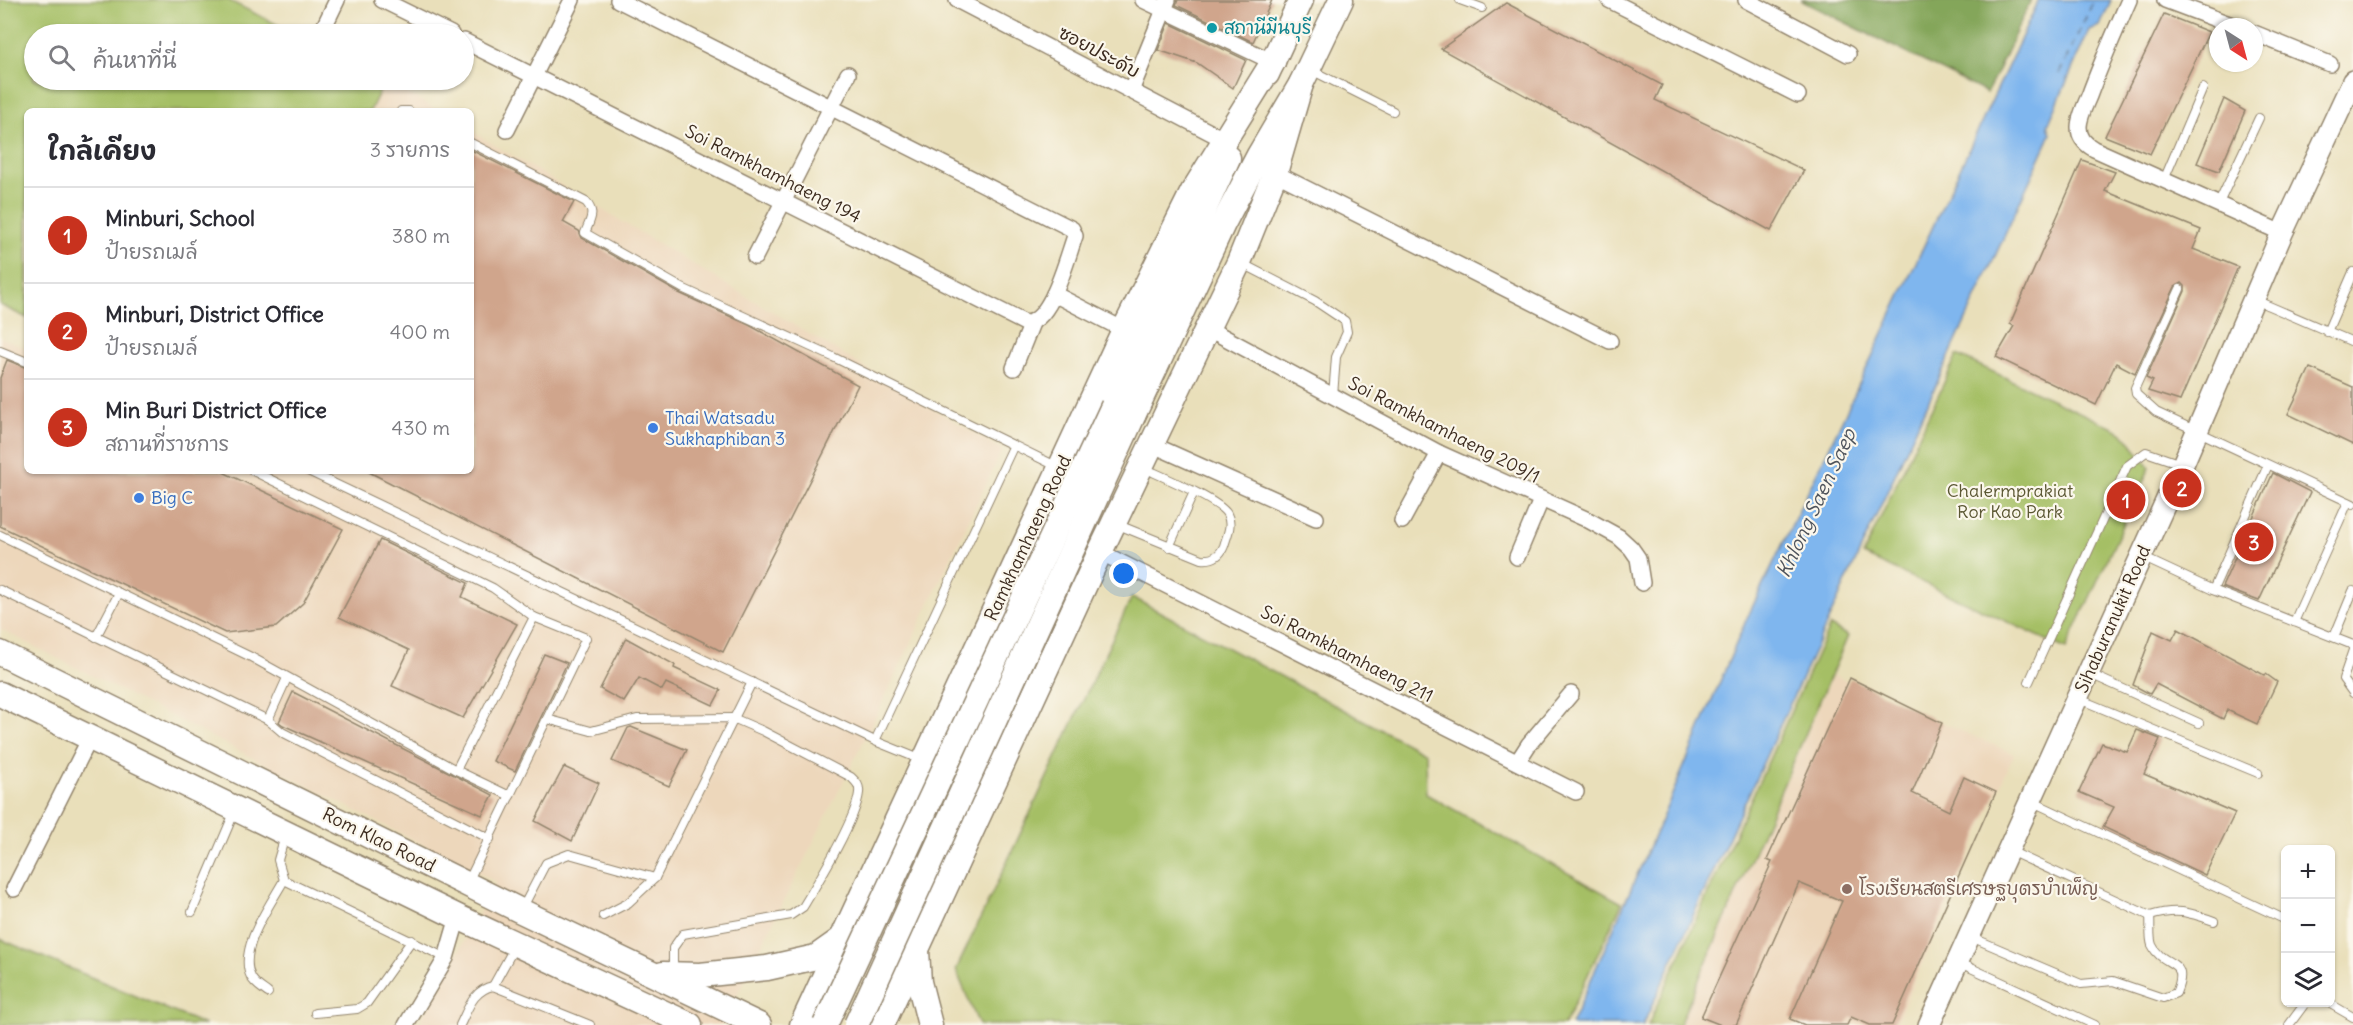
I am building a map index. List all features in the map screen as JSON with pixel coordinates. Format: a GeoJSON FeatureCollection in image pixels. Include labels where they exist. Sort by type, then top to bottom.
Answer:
{"type":"FeatureCollection","features":[{"type":"Feature","properties":{"kind":"main road","name":"Ramkhamhaeng Road"},"geometry":{"type":"LineString","coordinates":[[856,1025],[1301,0]]}},
{"type":"Feature","properties":{"kind":"main road","name":"Ramkhamhaeng Road"},"geometry":{"type":"LineString","coordinates":[[825,1025],[1123,411],[1259,155],[1304,76],[1341,0]]}},
{"type":"Feature","properties":{"kind":"main road","name":"Ramkhamhaeng Road"},"geometry":{"type":"LineString","coordinates":[[802,1025],[1124,330],[1193,191],[1273,62]]}},
{"type":"Feature","properties":{"kind":"main road","name":"Ramkhamhaeng Road"},"geometry":{"type":"LineString","coordinates":[[882,1025],[1150,444],[1239,262],[1275,173],[1304,76]]}},
{"type":"Feature","properties":{"kind":"main road","name":"Sihaburanukit Road"},"geometry":{"type":"LineString","coordinates":[[1929,1025],[2183,464],[2282,233],[2353,81]]}},
{"type":"Feature","properties":{"kind":"main road","name":"Rom Klao Road"},"geometry":{"type":"LineString","coordinates":[[0,653],[521,911],[664,974],[759,1025]]}},
{"type":"Feature","properties":{"kind":"main road","name":"Rom Klao Road"},"geometry":{"type":"LineString","coordinates":[[0,694],[667,1019],[690,1025]]}},
{"type":"Feature","properties":{"kind":"main road"},"geometry":{"type":"LineString","coordinates":[[865,889],[853,957],[854,975],[858,986],[866,993],[876,993],[886,986],[928,924]]}},
{"type":"Feature","properties":{"kind":"main road"},"geometry":{"type":"LineString","coordinates":[[664,974],[700,975],[767,968],[816,957],[841,940]]}},
{"type":"Feature","properties":{"kind":"main road"},"geometry":{"type":"LineString","coordinates":[[917,948],[919,982],[930,1025]]}},
{"type":"Feature","properties":{"kind":"street"},"geometry":{"type":"LineString","coordinates":[[325,24],[337,0]]}},
{"type":"Feature","properties":{"kind":"street"},"geometry":{"type":"LineString","coordinates":[[382,0],[431,24]]}},
{"type":"Feature","properties":{"kind":"street"},"geometry":{"type":"LineString","coordinates":[[507,130],[572,0]]}},
{"type":"Feature","properties":{"kind":"street"},"geometry":{"type":"LineString","coordinates":[[618,0],[1072,229],[1075,236],[1054,294],[1040,318],[1032,323],[1014,368]]}},
{"type":"Feature","properties":{"kind":"street","name":"ซอยประดับ"},"geometry":{"type":"LineString","coordinates":[[957,0],[1223,140]]}},
{"type":"Feature","properties":{"kind":"street"},"geometry":{"type":"LineString","coordinates":[[1143,0],[1166,5],[1273,62]]}},
{"type":"Feature","properties":{"kind":"street"},"geometry":{"type":"LineString","coordinates":[[1609,0],[1798,94]]}},
{"type":"Feature","properties":{"kind":"street"},"geometry":{"type":"LineString","coordinates":[[1746,0],[1848,54]]}},
{"type":"Feature","properties":{"kind":"street"},"geometry":{"type":"LineString","coordinates":[[2129,0],[2085,104],[2078,126],[2080,137],[2094,149],[2282,233]]}},
{"type":"Feature","properties":{"kind":"street"},"geometry":{"type":"LineString","coordinates":[[2165,0],[2213,18]]}},
{"type":"Feature","properties":{"kind":"street"},"geometry":{"type":"LineString","coordinates":[[1131,91],[1166,5]]}},
{"type":"Feature","properties":{"kind":"street"},"geometry":{"type":"LineString","coordinates":[[2263,37],[2330,64]]}},
{"type":"Feature","properties":{"kind":"street","name":"Soi Ramkhamhaeng 194"},"geometry":{"type":"LineString","coordinates":[[474,46],[1024,323],[1032,323]]}},
{"type":"Feature","properties":{"kind":"street"},"geometry":{"type":"LineString","coordinates":[[755,257],[848,74]]}},
{"type":"Feature","properties":{"kind":"street"},"geometry":{"type":"LineString","coordinates":[[1275,173],[1610,341]]}},
{"type":"Feature","properties":{"kind":"street"},"geometry":{"type":"LineString","coordinates":[[1054,294],[1124,330]]}},
{"type":"Feature","properties":{"kind":"street","name":"Soi Ramkhamhaeng 209/1"},"geometry":{"type":"LineString","coordinates":[[1207,328],[1439,453],[1587,520],[1619,537],[1638,558],[1642,583]]}},
{"type":"Feature","properties":{"kind":"street"},"geometry":{"type":"LineString","coordinates":[[1150,444],[1316,518]]}},
{"type":"Feature","properties":{"kind":"street"},"geometry":{"type":"LineString","coordinates":[[1402,521],[1439,453]]}},
{"type":"Feature","properties":{"kind":"street"},"geometry":{"type":"LineString","coordinates":[[1517,557],[1541,500]]}},
{"type":"Feature","properties":{"kind":"street","name":"Soi Ramkhamhaeng 211"},"geometry":{"type":"LineString","coordinates":[[1100,552],[1576,792]]}},
{"type":"Feature","properties":{"kind":"street"},"geometry":{"type":"LineString","coordinates":[[1518,761],[1529,744],[1571,694]]}},
{"type":"Feature","properties":{"kind":"street"},"geometry":{"type":"LineString","coordinates":[[14,889],[90,738]]}},
{"type":"Feature","properties":{"kind":"street"},"geometry":{"type":"LineString","coordinates":[[406,1025],[446,958],[458,917]]}},
{"type":"Feature","properties":{"kind":"lane"},"geometry":{"type":"LineString","coordinates":[[1460,0],[1482,8]]}},
{"type":"Feature","properties":{"kind":"lane"},"geometry":{"type":"LineString","coordinates":[[1304,76],[1393,111]]}},
{"type":"Feature","properties":{"kind":"lane"},"geometry":{"type":"LineString","coordinates":[[2164,180],[2203,88]]}},
{"type":"Feature","properties":{"kind":"lane"},"geometry":{"type":"LineString","coordinates":[[2218,205],[2259,118]]}},
{"type":"Feature","properties":{"kind":"lane"},"geometry":{"type":"LineString","coordinates":[[474,145],[586,202],[592,208],[593,215],[585,233],[682,288],[833,357],[1013,447],[1061,468]]}},
{"type":"Feature","properties":{"kind":"lane"},"geometry":{"type":"LineString","coordinates":[[1239,262],[1315,301],[1345,321],[1347,332],[1336,357],[1333,396]]}},
{"type":"Feature","properties":{"kind":"lane"},"geometry":{"type":"LineString","coordinates":[[2326,332],[2353,272]]}},
{"type":"Feature","properties":{"kind":"lane"},"geometry":{"type":"LineString","coordinates":[[2180,289],[2135,388],[2136,394],[2148,406],[2196,431],[2350,503],[2294,622]]}},
{"type":"Feature","properties":{"kind":"lane"},"geometry":{"type":"LineString","coordinates":[[2254,300],[2353,342]]}},
{"type":"Feature","properties":{"kind":"lane"},"geometry":{"type":"LineString","coordinates":[[0,351],[24,361]]}},
{"type":"Feature","properties":{"kind":"lane"},"geometry":{"type":"LineString","coordinates":[[875,741],[1013,447]]}},
{"type":"Feature","properties":{"kind":"lane"},"geometry":{"type":"LineString","coordinates":[[2029,682],[2127,466],[2146,452],[2183,464]]}},
{"type":"Feature","properties":{"kind":"lane"},"geometry":{"type":"LineString","coordinates":[[2212,590],[2268,465]]}},
{"type":"Feature","properties":{"kind":"lane"},"geometry":{"type":"LineString","coordinates":[[1114,523],[1207,560],[1222,550],[1229,530],[1226,512],[1220,506],[1194,492],[1140,466]]}},
{"type":"Feature","properties":{"kind":"lane"},"geometry":{"type":"LineString","coordinates":[[260,474],[493,588],[534,617],[586,638],[467,884]]}},
{"type":"Feature","properties":{"kind":"lane"},"geometry":{"type":"LineString","coordinates":[[314,474],[875,741],[924,761]]}},
{"type":"Feature","properties":{"kind":"lane"},"geometry":{"type":"LineString","coordinates":[[1169,546],[1194,492]]}},
{"type":"Feature","properties":{"kind":"lane"},"geometry":{"type":"LineString","coordinates":[[0,535],[250,657],[456,770],[510,796]]}},
{"type":"Feature","properties":{"kind":"lane"},"geometry":{"type":"LineString","coordinates":[[2141,556],[2212,590],[2353,645]]}},
{"type":"Feature","properties":{"kind":"lane"},"geometry":{"type":"LineString","coordinates":[[0,590],[268,720],[282,732],[489,839]]}},
{"type":"Feature","properties":{"kind":"lane"},"geometry":{"type":"LineString","coordinates":[[2334,637],[2353,591]]}},
{"type":"Feature","properties":{"kind":"lane"},"geometry":{"type":"LineString","coordinates":[[96,637],[119,593]]}},
{"type":"Feature","properties":{"kind":"lane"},"geometry":{"type":"LineString","coordinates":[[456,770],[534,617]]}},
{"type":"Feature","properties":{"kind":"lane"},"geometry":{"type":"LineString","coordinates":[[2353,650],[2343,679],[2353,693]]}},
{"type":"Feature","properties":{"kind":"lane"},"geometry":{"type":"LineString","coordinates":[[2089,673],[2199,723]]}},
{"type":"Feature","properties":{"kind":"lane"},"geometry":{"type":"LineString","coordinates":[[268,720],[287,678]]}},
{"type":"Feature","properties":{"kind":"lane"},"geometry":{"type":"LineString","coordinates":[[603,916],[628,903],[655,878],[752,682]]}},
{"type":"Feature","properties":{"kind":"lane"},"geometry":{"type":"LineString","coordinates":[[2077,698],[2258,773]]}},
{"type":"Feature","properties":{"kind":"lane"},"geometry":{"type":"LineString","coordinates":[[547,719],[591,731],[637,719],[733,718],[763,731],[851,777],[858,783],[859,792],[851,818],[803,907],[791,915],[683,934],[673,948],[664,974]]}},
{"type":"Feature","properties":{"kind":"lane"},"geometry":{"type":"LineString","coordinates":[[2032,801],[2281,918]]}},
{"type":"Feature","properties":{"kind":"lane"},"geometry":{"type":"LineString","coordinates":[[192,912],[236,809]]}},
{"type":"Feature","properties":{"kind":"lane"},"geometry":{"type":"LineString","coordinates":[[268,993],[252,980],[248,953],[256,928],[284,880],[278,860],[286,833]]}},
{"type":"Feature","properties":{"kind":"lane"},"geometry":{"type":"LineString","coordinates":[[2009,850],[2151,916],[2166,911],[2180,910],[2214,921]]}},
{"type":"Feature","properties":{"kind":"lane"},"geometry":{"type":"LineString","coordinates":[[521,911],[546,863],[569,854],[655,878]]}},
{"type":"Feature","properties":{"kind":"lane"},"geometry":{"type":"LineString","coordinates":[[284,880],[446,958]]}},
{"type":"Feature","properties":{"kind":"lane"},"geometry":{"type":"LineString","coordinates":[[1970,937],[2073,981],[2090,985],[2113,981],[2163,998],[2176,993],[2182,979],[2179,969],[2158,953],[2152,944],[2151,916]]}},
{"type":"Feature","properties":{"kind":"lane"},"geometry":{"type":"LineString","coordinates":[[315,1012],[357,1009],[367,1003],[412,940]]}},
{"type":"Feature","properties":{"kind":"lane"},"geometry":{"type":"LineString","coordinates":[[493,986],[516,944]]}},
{"type":"Feature","properties":{"kind":"lane"},"geometry":{"type":"LineString","coordinates":[[1958,962],[2095,1025]]}},
{"type":"Feature","properties":{"kind":"lane"},"geometry":{"type":"LineString","coordinates":[[460,1025],[477,992],[484,987],[493,986],[590,1025]]}},
{"type":"Feature","properties":{"kind":"lane"},"geometry":{"type":"LineString","coordinates":[[2289,1025],[2302,1007]]}},
{"type":"Feature","properties":{"kind":"lane"},"geometry":{"type":"LineString","coordinates":[[2335,1007],[2353,1017]]}},
{"type":"Feature","properties":{"kind":"shaded area"},"geometry":{"type":"Polygon","coordinates":[[[380,90],[403,90],[433,108],[371,108],[380,90]]]}},
{"type":"Feature","properties":{"kind":"shaded area"},"geometry":{"type":"Polygon","coordinates":[[[474,133],[1002,450],[878,712],[722,1025],[418,1025],[496,882],[0,629],[0,337],[24,348],[24,474],[474,474],[474,133]]]}},
{"type":"Feature","properties":{"kind":"shaded area","name":"โรงเรียนสตรีเศรษฐบุตรบำเพ็ญ"},"geometry":{"type":"Polygon","coordinates":[[[1833,675],[2014,754],[1895,1025],[1679,1025],[1833,675]]]}},
{"type":"Feature","properties":{"kind":"green space"},"geometry":{"type":"Polygon","coordinates":[[[0,0],[228,0],[276,24],[24,24],[24,90],[380,90],[371,108],[24,108],[24,317],[0,305],[0,0]]]}},
{"type":"Feature","properties":{"kind":"green space"},"geometry":{"type":"Polygon","coordinates":[[[1800,0],[2031,0],[1987,93],[1800,0]]]}},
{"type":"Feature","properties":{"kind":"green space","name":"Chalermprakiat Ror Kao Park"},"geometry":{"type":"Polygon","coordinates":[[[1957,355],[2122,432],[2150,467],[2066,649],[1863,555],[1957,355]]]}},
{"type":"Feature","properties":{"kind":"green space"},"geometry":{"type":"Polygon","coordinates":[[[1132,597],[1425,753],[1426,794],[1622,903],[1564,1025],[979,1025],[956,970],[1132,597]]]}},
{"type":"Feature","properties":{"kind":"green space"},"geometry":{"type":"Polygon","coordinates":[[[1830,626],[1848,636],[1679,1025],[1648,1025],[1830,626]]]}},
{"type":"Feature","properties":{"kind":"green space"},"geometry":{"type":"Polygon","coordinates":[[[0,939],[205,1025],[0,1025],[0,939]]]}},
{"type":"Feature","properties":{"kind":"water","name":"Khlong Saen Saep"},"geometry":{"type":"Polygon","coordinates":[[[2039,0],[2111,0],[2100,26],[2089,30],[2048,125],[2051,134],[1643,1025],[1571,1025],[1747,618],[2039,0]]]}},
{"type":"Feature","properties":{"kind":"building"},"geometry":{"type":"Polygon","coordinates":[[[1178,0],[1272,0],[1253,42],[1176,5],[1178,0]]]}},
{"type":"Feature","properties":{"kind":"building"},"geometry":{"type":"Polygon","coordinates":[[[1506,3],[1662,85],[1655,100],[1804,170],[1771,231],[1441,49],[1506,3]]]}},
{"type":"Feature","properties":{"kind":"building"},"geometry":{"type":"Polygon","coordinates":[[[2164,14],[2209,32],[2150,154],[2105,136],[2164,14]]]}},
{"type":"Feature","properties":{"kind":"building"},"geometry":{"type":"Polygon","coordinates":[[[1169,23],[1246,60],[1233,88],[1197,63],[1158,50],[1169,23]]]}},
{"type":"Feature","properties":{"kind":"building"},"geometry":{"type":"Polygon","coordinates":[[[2224,99],[2245,111],[2219,171],[2197,163],[2224,99]]]}},
{"type":"Feature","properties":{"kind":"building","name":"Thai Watsadu Sukhaphiban 3"},"geometry":{"type":"Polygon","coordinates":[[[474,152],[574,202],[563,222],[579,231],[582,238],[679,293],[749,325],[858,385],[723,652],[373,474],[474,474],[474,152]]]}},
{"type":"Feature","properties":{"kind":"building"},"geometry":{"type":"Polygon","coordinates":[[[2082,160],[2115,172],[2105,191],[2201,230],[2193,249],[2238,267],[2180,401],[2148,391],[2153,381],[2146,378],[2185,291],[2182,283],[2175,287],[2135,373],[2116,363],[2096,405],[1996,357],[2014,326],[2010,324],[2082,160]]]}},
{"type":"Feature","properties":{"kind":"building","name":"Big C"},"geometry":{"type":"Polygon","coordinates":[[[7,360],[24,367],[24,474],[227,474],[343,529],[303,603],[276,627],[225,633],[0,526],[0,378],[7,360]]]}},
{"type":"Feature","properties":{"kind":"building"},"geometry":{"type":"Polygon","coordinates":[[[2310,368],[2353,387],[2353,445],[2288,414],[2310,368]]]}},
{"type":"Feature","properties":{"kind":"building"},"geometry":{"type":"Polygon","coordinates":[[[2273,473],[2310,492],[2259,601],[2222,587],[2273,473]]]}},
{"type":"Feature","properties":{"kind":"building"},"geometry":{"type":"Polygon","coordinates":[[[380,540],[468,583],[462,597],[517,624],[463,718],[392,686],[409,650],[339,617],[380,540]]]}},
{"type":"Feature","properties":{"kind":"building"},"geometry":{"type":"Polygon","coordinates":[[[2178,629],[2264,675],[2266,674],[2277,682],[2257,724],[2227,710],[2223,719],[2156,684],[2150,694],[2133,685],[2153,631],[2172,640],[2178,629]]]}},
{"type":"Feature","properties":{"kind":"building"},"geometry":{"type":"Polygon","coordinates":[[[626,638],[675,665],[674,668],[721,690],[713,705],[666,683],[662,690],[639,678],[624,702],[600,689],[626,638]]]}},
{"type":"Feature","properties":{"kind":"building"},"geometry":{"type":"Polygon","coordinates":[[[544,654],[567,663],[515,771],[493,761],[544,654]]]}},
{"type":"Feature","properties":{"kind":"building","name":"โรงเรียนสตรีเศรษฐบุตรบำเพ็ญ"},"geometry":{"type":"Polygon","coordinates":[[[1850,678],[1942,723],[1912,793],[1949,811],[1964,777],[1996,792],[1892,1025],[1870,1025],[1851,1017],[1847,1025],[1805,1025],[1790,1019],[1842,901],[1799,883],[1736,1025],[1721,1025],[1701,1017],[1772,862],[1767,860],[1850,678]]]}},
{"type":"Feature","properties":{"kind":"building"},"geometry":{"type":"Polygon","coordinates":[[[293,692],[493,795],[482,815],[283,725],[279,722],[293,692]]]}},
{"type":"Feature","properties":{"kind":"building"},"geometry":{"type":"Polygon","coordinates":[[[631,727],[687,750],[669,786],[612,761],[628,728],[631,727]]]}},
{"type":"Feature","properties":{"kind":"building"},"geometry":{"type":"Polygon","coordinates":[[[2137,730],[2160,739],[2144,774],[2235,813],[2205,875],[2103,827],[2114,807],[2079,792],[2102,743],[2127,752],[2137,730]]]}},
{"type":"Feature","properties":{"kind":"building"},"geometry":{"type":"Polygon","coordinates":[[[564,767],[599,783],[572,841],[535,821],[564,767]]]}},
{"type":"Feature","properties":{"kind":"ferry route"},"geometry":{"type":"LineString","coordinates":[[2059,74],[2094,0]]}},
{"type":"Feature","properties":{"kind":"place","name":"สถานีมีนบุรี"},"geometry":{"type":"Point","coordinates":[1212,28]}},
{"type":"Feature","properties":{"kind":"place","name":"Thai Watsadu Sukhaphiban 3"},"geometry":{"type":"Point","coordinates":[653,428]}},
{"type":"Feature","properties":{"kind":"place","name":"Minburi, District Office"},"geometry":{"type":"Point","coordinates":[2182,488]}},
{"type":"Feature","properties":{"kind":"place","name":"Big C"},"geometry":{"type":"Point","coordinates":[139,498]}},
{"type":"Feature","properties":{"kind":"place","name":"Minburi, School"},"geometry":{"type":"Point","coordinates":[2126,500]}},
{"type":"Feature","properties":{"kind":"place","name":"Min Buri District Office"},"geometry":{"type":"Point","coordinates":[2254,542]}},
{"type":"Feature","properties":{"kind":"place","name":"โรงเรียนสตรีเศรษฐบุตรบำเพ็ญ"},"geometry":{"type":"Point","coordinates":[1847,889]}}]}
